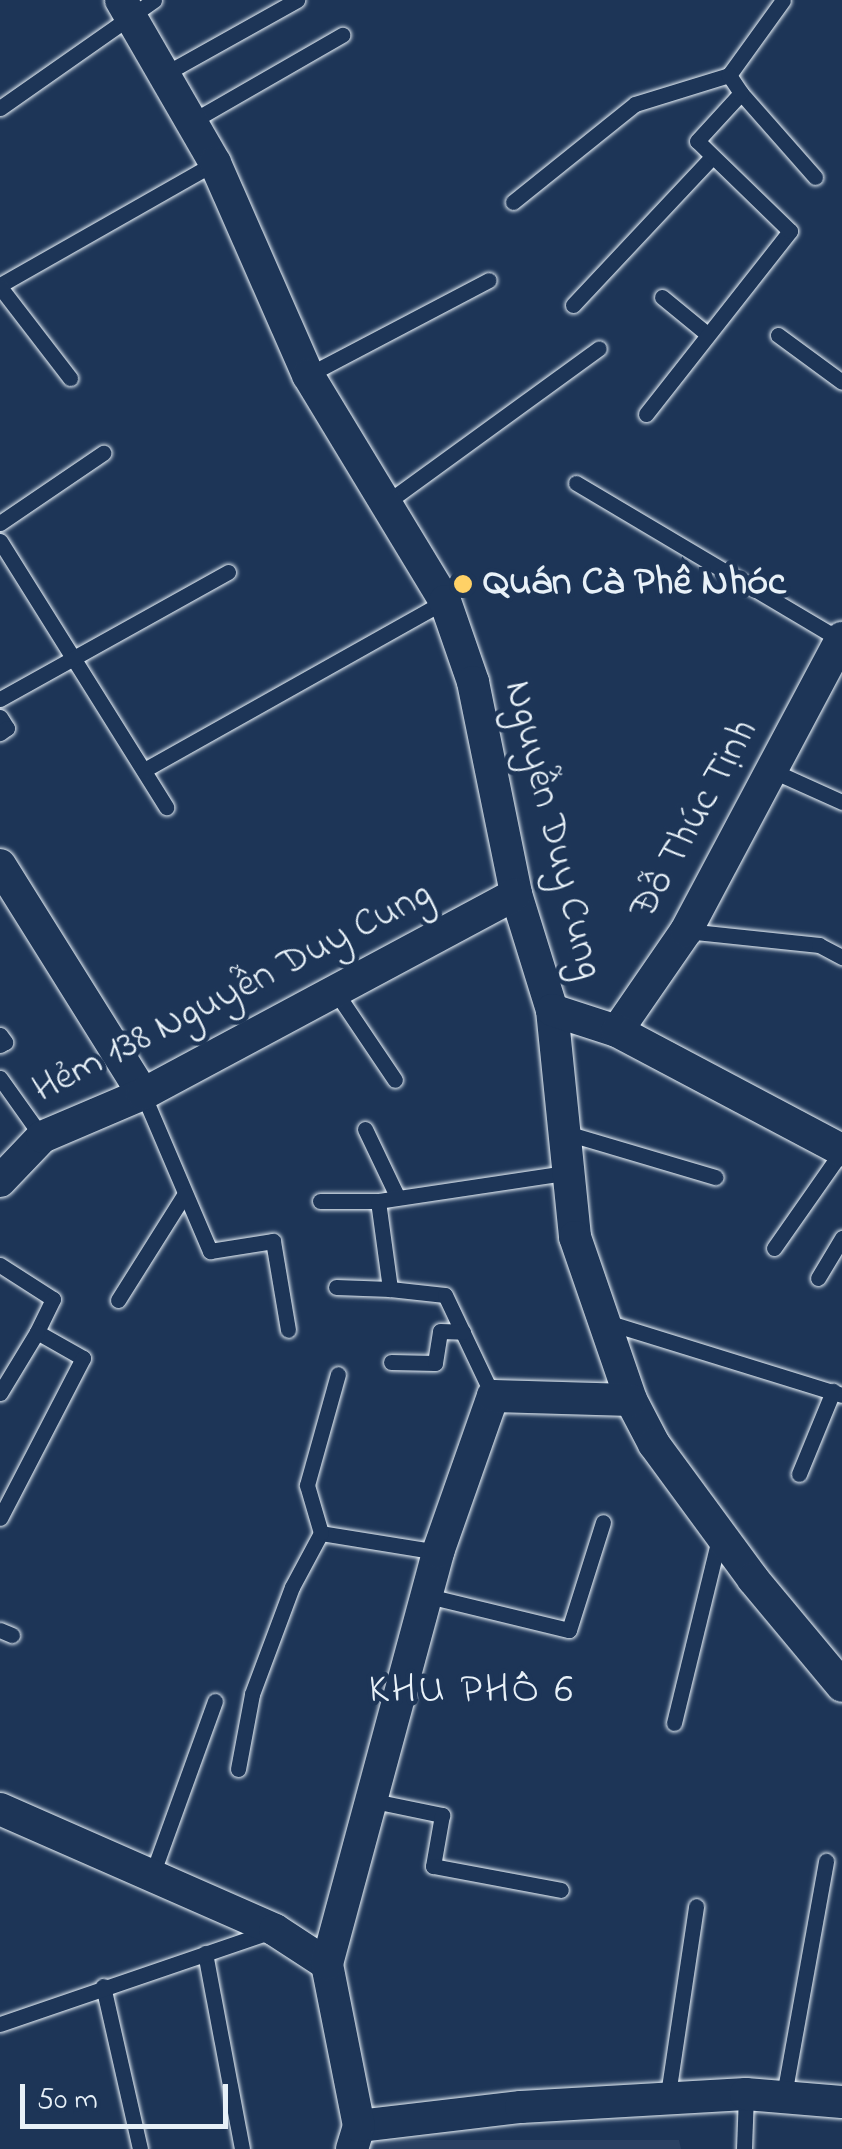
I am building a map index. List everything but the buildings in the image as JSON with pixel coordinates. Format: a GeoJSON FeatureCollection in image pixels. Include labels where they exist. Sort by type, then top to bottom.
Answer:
{"type":"FeatureCollection","features":[{"type":"Feature","properties":{"kind":"street","name":"Nguyễn Duy Cung"},"geometry":{"type":"LineString","coordinates":[[135,5],[161,76],[215,163],[308,375],[446,601],[473,682],[516,894],[552,1010],[565,1173],[600,1320],[631,1400],[654,1444],[720,1534],[842,1686]]}},
{"type":"Feature","properties":{"kind":"street","name":"Đỗ Thúc Tịnh"},"geometry":{"type":"LineString","coordinates":[[616,1031],[686,931],[841,639]]}},
{"type":"Feature","properties":{"kind":"street"},"geometry":{"type":"LineString","coordinates":[[0,865],[143,1094]]}},
{"type":"Feature","properties":{"kind":"street","name":"Hẻm 138 Nguyễn Duy Cung"},"geometry":{"type":"LineString","coordinates":[[0,1181],[42,1137],[143,1094],[516,894]]}},
{"type":"Feature","properties":{"kind":"street"},"geometry":{"type":"LineString","coordinates":[[552,1010],[616,1031],[842,1150]]}},
{"type":"Feature","properties":{"kind":"street"},"geometry":{"type":"LineString","coordinates":[[631,1400],[493,1396],[438,1552],[328,1964],[356,2137],[521,2107],[746,2094],[842,2102]]}},
{"type":"Feature","properties":{"kind":"street"},"geometry":{"type":"LineString","coordinates":[[0,1809],[276,1930],[328,1964]]}},
{"type":"Feature","properties":{"kind":"lane"},"geometry":{"type":"LineString","coordinates":[[161,76],[298,0]]}},
{"type":"Feature","properties":{"kind":"lane"},"geometry":{"type":"LineString","coordinates":[[513,202],[635,104],[729,75],[783,0]]}},
{"type":"Feature","properties":{"kind":"lane"},"geometry":{"type":"LineString","coordinates":[[0,108],[135,5]]}},
{"type":"Feature","properties":{"kind":"lane"},"geometry":{"type":"LineString","coordinates":[[189,123],[342,36]]}},
{"type":"Feature","properties":{"kind":"lane"},"geometry":{"type":"LineString","coordinates":[[729,75],[815,177]]}},
{"type":"Feature","properties":{"kind":"lane"},"geometry":{"type":"LineString","coordinates":[[646,414],[790,231],[697,141],[741,93]]}},
{"type":"Feature","properties":{"kind":"lane"},"geometry":{"type":"LineString","coordinates":[[574,305],[711,158]]}},
{"type":"Feature","properties":{"kind":"lane"},"geometry":{"type":"LineString","coordinates":[[70,378],[0,286],[215,163]]}},
{"type":"Feature","properties":{"kind":"lane"},"geometry":{"type":"LineString","coordinates":[[308,375],[489,280]]}},
{"type":"Feature","properties":{"kind":"lane"},"geometry":{"type":"LineString","coordinates":[[662,298],[707,334]]}},
{"type":"Feature","properties":{"kind":"lane"},"geometry":{"type":"LineString","coordinates":[[778,335],[842,382]]}},
{"type":"Feature","properties":{"kind":"lane"},"geometry":{"type":"LineString","coordinates":[[386,503],[600,348]]}},
{"type":"Feature","properties":{"kind":"lane"},"geometry":{"type":"LineString","coordinates":[[0,523],[103,453]]}},
{"type":"Feature","properties":{"kind":"lane"},"geometry":{"type":"LineString","coordinates":[[576,483],[841,639]]}},
{"type":"Feature","properties":{"kind":"lane"},"geometry":{"type":"LineString","coordinates":[[0,542],[166,807]]}},
{"type":"Feature","properties":{"kind":"lane"},"geometry":{"type":"LineString","coordinates":[[0,698],[75,660],[228,572]]}},
{"type":"Feature","properties":{"kind":"lane"},"geometry":{"type":"LineString","coordinates":[[144,770],[446,601]]}},
{"type":"Feature","properties":{"kind":"lane"},"geometry":{"type":"LineString","coordinates":[[0,717],[8,728],[0,733]]}},
{"type":"Feature","properties":{"kind":"lane"},"geometry":{"type":"LineString","coordinates":[[773,771],[842,802]]}},
{"type":"Feature","properties":{"kind":"lane"},"geometry":{"type":"LineString","coordinates":[[686,931],[819,944],[842,957]]}},
{"type":"Feature","properties":{"kind":"lane"},"geometry":{"type":"LineString","coordinates":[[335,991],[395,1080]]}},
{"type":"Feature","properties":{"kind":"lane"},"geometry":{"type":"LineString","coordinates":[[0,1035],[0,1045]]}},
{"type":"Feature","properties":{"kind":"lane"},"geometry":{"type":"LineString","coordinates":[[0,1078],[42,1137]]}},
{"type":"Feature","properties":{"kind":"lane"},"geometry":{"type":"LineString","coordinates":[[143,1094],[210,1251],[273,1242],[288,1330]]}},
{"type":"Feature","properties":{"kind":"lane"},"geometry":{"type":"LineString","coordinates":[[364,1129],[398,1196]]}},
{"type":"Feature","properties":{"kind":"lane"},"geometry":{"type":"LineString","coordinates":[[563,1132],[716,1177]]}},
{"type":"Feature","properties":{"kind":"lane"},"geometry":{"type":"LineString","coordinates":[[774,1248],[842,1150]]}},
{"type":"Feature","properties":{"kind":"lane"},"geometry":{"type":"LineString","coordinates":[[320,1201],[378,1201],[565,1173]]}},
{"type":"Feature","properties":{"kind":"lane"},"geometry":{"type":"LineString","coordinates":[[118,1300],[184,1195]]}},
{"type":"Feature","properties":{"kind":"lane"},"geometry":{"type":"LineString","coordinates":[[378,1201],[390,1289]]}},
{"type":"Feature","properties":{"kind":"lane"},"geometry":{"type":"LineString","coordinates":[[818,1278],[842,1238]]}},
{"type":"Feature","properties":{"kind":"lane"},"geometry":{"type":"LineString","coordinates":[[0,1265],[53,1299],[0,1394]]}},
{"type":"Feature","properties":{"kind":"lane"},"geometry":{"type":"LineString","coordinates":[[336,1287],[445,1295],[493,1396]]}},
{"type":"Feature","properties":{"kind":"lane"},"geometry":{"type":"LineString","coordinates":[[600,1320],[837,1393],[799,1474]]}},
{"type":"Feature","properties":{"kind":"lane"},"geometry":{"type":"LineString","coordinates":[[391,1362],[435,1363],[440,1331],[463,1332]]}},
{"type":"Feature","properties":{"kind":"lane"},"geometry":{"type":"LineString","coordinates":[[0,1518],[84,1358],[37,1332]]}},
{"type":"Feature","properties":{"kind":"lane"},"geometry":{"type":"LineString","coordinates":[[238,1769],[252,1694],[292,1587],[321,1532],[306,1485],[338,1374]]}},
{"type":"Feature","properties":{"kind":"lane"},"geometry":{"type":"LineString","coordinates":[[428,1596],[569,1630],[603,1522]]}},
{"type":"Feature","properties":{"kind":"lane"},"geometry":{"type":"LineString","coordinates":[[321,1532],[438,1552]]}},
{"type":"Feature","properties":{"kind":"lane"},"geometry":{"type":"LineString","coordinates":[[674,1723],[720,1534]]}},
{"type":"Feature","properties":{"kind":"lane"},"geometry":{"type":"LineString","coordinates":[[152,1874],[215,1701]]}},
{"type":"Feature","properties":{"kind":"lane"},"geometry":{"type":"LineString","coordinates":[[369,1800],[442,1814],[432,1866],[562,1890]]}},
{"type":"Feature","properties":{"kind":"lane"},"geometry":{"type":"LineString","coordinates":[[784,2095],[826,1861]]}},
{"type":"Feature","properties":{"kind":"lane"},"geometry":{"type":"LineString","coordinates":[[667,2101],[696,1906]]}},
{"type":"Feature","properties":{"kind":"lane"},"geometry":{"type":"LineString","coordinates":[[0,2024],[102,1986],[276,1930]]}},
{"type":"Feature","properties":{"kind":"lane"},"geometry":{"type":"LineString","coordinates":[[204,1954],[242,2149]]}},
{"type":"Feature","properties":{"kind":"lane"},"geometry":{"type":"LineString","coordinates":[[102,1986],[140,2149]]}},
{"type":"Feature","properties":{"kind":"lane"},"geometry":{"type":"LineString","coordinates":[[744,2149],[746,2094]]}},
{"type":"Feature","properties":{"kind":"shaded area"},"geometry":{"type":"Polygon","coordinates":[[[370,2140],[679,2140],[681,2149],[369,2149],[370,2140]]]}},
{"type":"Feature","properties":{"kind":"place","name":"Quán Cà Phê Nhóc"},"geometry":{"type":"Point","coordinates":[463,584]}},
{"type":"Feature","properties":{"kind":"district","name":"KHU PHỐ 6"},"geometry":{"type":"Point","coordinates":[472,1691]}}]}
